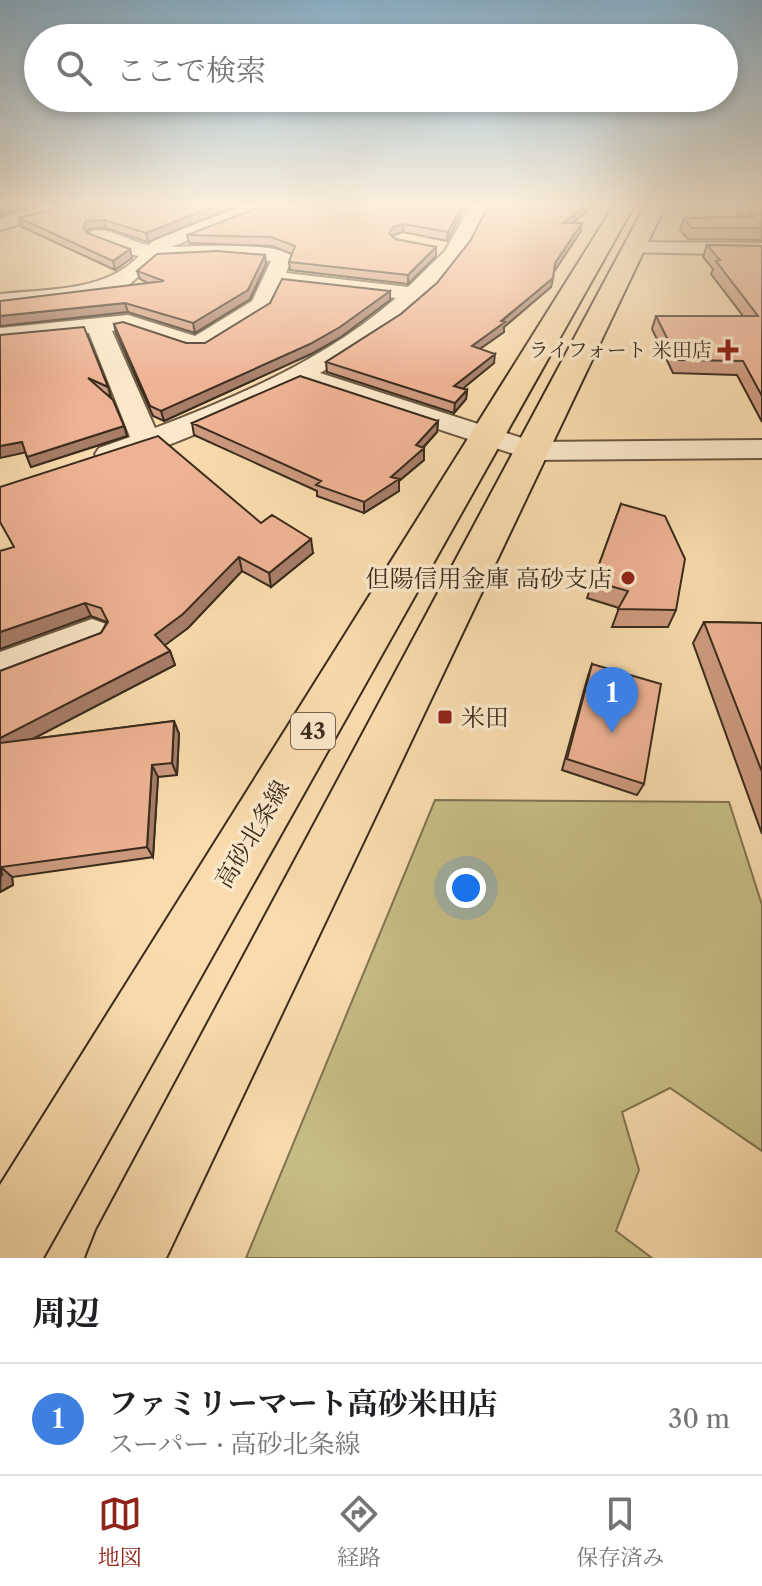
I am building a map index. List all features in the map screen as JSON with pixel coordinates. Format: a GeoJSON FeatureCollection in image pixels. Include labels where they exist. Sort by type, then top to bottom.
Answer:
{"type":"FeatureCollection","features":[{"type":"Feature","properties":{"kind":"main road","name":"高砂北条線"},"geometry":{"type":"LineString","coordinates":[[0,1257],[510,444],[610,263]]}},
{"type":"Feature","properties":{"kind":"main road","name":"高砂北条線"},"geometry":{"type":"LineString","coordinates":[[125,1258],[510,444]]}},
{"type":"Feature","properties":{"kind":"street"},"geometry":{"type":"LineString","coordinates":[[0,301],[72,293],[117,283],[143,263]]}},
{"type":"Feature","properties":{"kind":"street"},"geometry":{"type":"LineString","coordinates":[[0,335],[97,324],[137,323],[198,345],[262,305],[280,263]]}},
{"type":"Feature","properties":{"kind":"street"},"geometry":{"type":"LineString","coordinates":[[88,461],[147,442],[300,375],[371,331],[445,263]]}},
{"type":"Feature","properties":{"kind":"street"},"geometry":{"type":"LineString","coordinates":[[274,278],[413,295]]}},
{"type":"Feature","properties":{"kind":"street"},"geometry":{"type":"LineString","coordinates":[[97,324],[147,442]]}},
{"type":"Feature","properties":{"kind":"street"},"geometry":{"type":"LineString","coordinates":[[300,375],[510,444],[762,449]]}},
{"type":"Feature","properties":{"kind":"street"},"geometry":{"type":"LineString","coordinates":[[0,668],[92,634]]}},
{"type":"Feature","properties":{"kind":"shaded area"},"geometry":{"type":"Polygon","coordinates":[[[435,800],[729,802],[762,905],[762,1151],[670,1088],[622,1112],[639,1170],[616,1231],[652,1258],[246,1258],[435,800]]]}},
{"type":"Feature","properties":{"kind":"building"},"geometry":{"type":"Polygon","coordinates":[[[147,263],[261,263],[248,290],[193,323],[125,303],[0,316],[0,301],[164,281],[137,271],[147,263]]]}},
{"type":"Feature","properties":{"kind":"building"},"geometry":{"type":"Polygon","coordinates":[[[295,263],[420,263],[408,275],[295,263]]]}},
{"type":"Feature","properties":{"kind":"building"},"geometry":{"type":"Polygon","coordinates":[[[453,263],[555,263],[553,278],[501,321],[505,322],[472,346],[495,354],[454,386],[467,390],[455,403],[326,362],[401,314],[437,283],[453,263]]]}},
{"type":"Feature","properties":{"kind":"building"},"geometry":{"type":"Polygon","coordinates":[[[717,263],[762,263],[762,396],[743,361],[678,360],[656,316],[758,316],[717,263]]]}},
{"type":"Feature","properties":{"kind":"building"},"geometry":{"type":"Polygon","coordinates":[[[282,279],[390,291],[310,344],[161,411],[150,406],[114,324],[123,322],[186,343],[205,343],[270,303],[282,279]]]}},
{"type":"Feature","properties":{"kind":"building"},"geometry":{"type":"Polygon","coordinates":[[[84,327],[108,387],[88,378],[113,400],[124,426],[27,457],[22,442],[0,446],[0,335],[84,327]]]}},
{"type":"Feature","properties":{"kind":"building"},"geometry":{"type":"Polygon","coordinates":[[[300,376],[438,421],[416,445],[424,448],[391,477],[399,479],[364,502],[316,485],[321,481],[192,423],[300,376]]]}},
{"type":"Feature","properties":{"kind":"building"},"geometry":{"type":"Polygon","coordinates":[[[158,436],[261,523],[272,515],[311,539],[269,573],[239,557],[183,614],[155,635],[170,651],[0,738],[0,671],[101,633],[108,622],[101,608],[85,603],[0,632],[0,551],[14,547],[0,522],[0,487],[158,436]]]}},
{"type":"Feature","properties":{"kind":"building"},"geometry":{"type":"Polygon","coordinates":[[[621,504],[665,516],[685,559],[676,610],[618,609],[628,591],[593,581],[621,504]]]}},
{"type":"Feature","properties":{"kind":"building"},"geometry":{"type":"Polygon","coordinates":[[[704,622],[762,623],[762,772],[704,622]]]}},
{"type":"Feature","properties":{"kind":"building"},"geometry":{"type":"Polygon","coordinates":[[[592,664],[661,684],[644,784],[567,759],[592,664]]]}},
{"type":"Feature","properties":{"kind":"building"},"geometry":{"type":"Polygon","coordinates":[[[174,721],[172,763],[152,765],[147,847],[1,867],[0,876],[0,743],[174,721]]]}},
{"type":"Feature","properties":{"kind":"place","name":"ライフォート 米田店"},"geometry":{"type":"Point","coordinates":[728,350]}},
{"type":"Feature","properties":{"kind":"place","name":"但陽信用金庫 高砂支店"},"geometry":{"type":"Point","coordinates":[628,578]}},
{"type":"Feature","properties":{"kind":"place","name":"米田"},"geometry":{"type":"Point","coordinates":[445,717]}},
{"type":"Feature","properties":{"kind":"place","name":"ファミリーマート高砂米田店"},"geometry":{"type":"Point","coordinates":[612,733]}}]}
